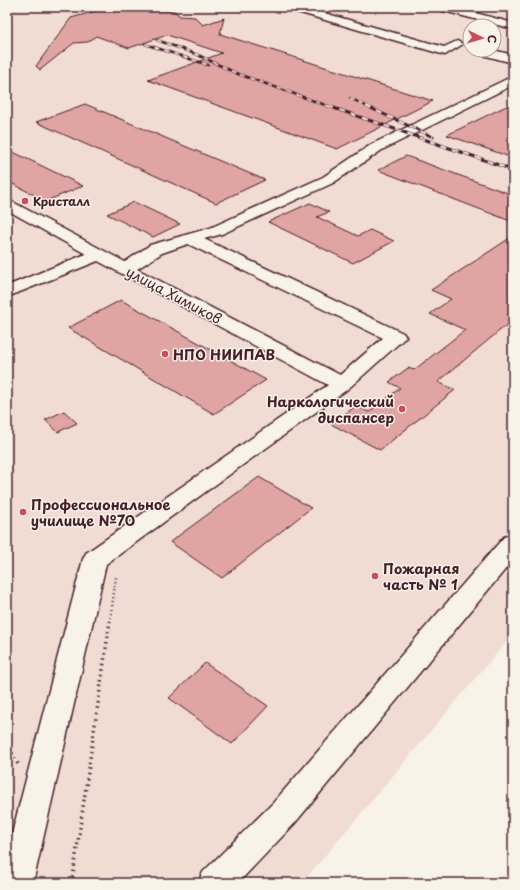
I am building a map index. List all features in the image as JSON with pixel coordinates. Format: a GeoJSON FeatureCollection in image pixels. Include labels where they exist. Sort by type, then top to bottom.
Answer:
{"type":"FeatureCollection","features":[{"type":"Feature","properties":{"kind":"street"},"geometry":{"type":"LineString","coordinates":[[291,7],[444,51],[457,44]]}},
{"type":"Feature","properties":{"kind":"street"},"geometry":{"type":"LineString","coordinates":[[440,7],[513,26]]}},
{"type":"Feature","properties":{"kind":"street"},"geometry":{"type":"LineString","coordinates":[[347,14],[462,45]]}},
{"type":"Feature","properties":{"kind":"street"},"geometry":{"type":"LineString","coordinates":[[502,56],[513,59]]}},
{"type":"Feature","properties":{"kind":"street"},"geometry":{"type":"LineString","coordinates":[[125,269],[156,249],[216,231],[328,180],[377,148],[513,80]]}},
{"type":"Feature","properties":{"kind":"street","name":"улица Химиков"},"geometry":{"type":"LineString","coordinates":[[7,204],[125,269],[342,384]]}},
{"type":"Feature","properties":{"kind":"street"},"geometry":{"type":"LineString","coordinates":[[16,883],[95,559],[342,384],[396,337],[189,238]]}},
{"type":"Feature","properties":{"kind":"street"},"geometry":{"type":"LineString","coordinates":[[7,292],[99,255]]}},
{"type":"Feature","properties":{"kind":"street"},"geometry":{"type":"LineString","coordinates":[[215,883],[284,813],[513,543]]}},
{"type":"Feature","properties":{"kind":"path"},"geometry":{"type":"LineString","coordinates":[[72,883],[116,578]]}},
{"type":"Feature","properties":{"kind":"shaded area"},"geometry":{"type":"Polygon","coordinates":[[[7,7],[513,7],[513,634],[302,883],[7,883],[7,7]]]}},
{"type":"Feature","properties":{"kind":"building"},"geometry":{"type":"Polygon","coordinates":[[[110,7],[156,7],[156,9],[174,11],[180,16],[195,17],[203,25],[224,18],[220,34],[433,101],[337,149],[148,80],[222,53],[167,35],[129,48],[96,36],[88,42],[74,43],[40,70],[36,66],[71,18],[110,7]]]}},
{"type":"Feature","properties":{"kind":"building"},"geometry":{"type":"Polygon","coordinates":[[[513,103],[513,158],[447,135],[498,110],[513,103]]]}},
{"type":"Feature","properties":{"kind":"building"},"geometry":{"type":"Polygon","coordinates":[[[85,104],[265,180],[216,203],[36,122],[85,104]]]}},
{"type":"Feature","properties":{"kind":"building"},"geometry":{"type":"Polygon","coordinates":[[[7,149],[83,186],[46,201],[7,181],[7,149]]]}},
{"type":"Feature","properties":{"kind":"building"},"geometry":{"type":"Polygon","coordinates":[[[406,156],[513,195],[513,222],[378,170],[406,156]]]}},
{"type":"Feature","properties":{"kind":"building"},"geometry":{"type":"Polygon","coordinates":[[[134,202],[180,224],[153,237],[107,214],[134,202]]]}},
{"type":"Feature","properties":{"kind":"building"},"geometry":{"type":"Polygon","coordinates":[[[310,203],[329,212],[317,217],[358,236],[370,230],[394,241],[353,263],[268,222],[310,203]]]}},
{"type":"Feature","properties":{"kind":"building"},"geometry":{"type":"Polygon","coordinates":[[[513,236],[513,331],[504,327],[438,382],[455,390],[380,450],[331,424],[356,406],[369,412],[400,388],[389,382],[408,368],[414,370],[465,330],[430,314],[451,299],[431,290],[513,236]]]}},
{"type":"Feature","properties":{"kind":"building","name":"НПО НИИПАВ"},"geometry":{"type":"Polygon","coordinates":[[[121,300],[266,380],[214,414],[68,328],[121,300]]]}},
{"type":"Feature","properties":{"kind":"building"},"geometry":{"type":"Polygon","coordinates":[[[64,411],[77,423],[58,432],[45,420],[64,411]]]}},
{"type":"Feature","properties":{"kind":"building"},"geometry":{"type":"Polygon","coordinates":[[[259,477],[311,508],[222,578],[170,542],[259,477]]]}},
{"type":"Feature","properties":{"kind":"building"},"geometry":{"type":"Polygon","coordinates":[[[205,663],[268,706],[232,744],[169,698],[205,663]]]}},
{"type":"Feature","properties":{"kind":"railway"},"geometry":{"type":"LineString","coordinates":[[504,7],[513,9]]}},
{"type":"Feature","properties":{"kind":"railway"},"geometry":{"type":"LineString","coordinates":[[157,40],[198,55],[238,74],[331,107]]}},
{"type":"Feature","properties":{"kind":"railway"},"geometry":{"type":"LineString","coordinates":[[145,44],[208,65]]}},
{"type":"Feature","properties":{"kind":"railway"},"geometry":{"type":"LineString","coordinates":[[350,98],[366,106]]}},
{"type":"Feature","properties":{"kind":"railway"},"geometry":{"type":"LineString","coordinates":[[328,106],[513,170]]}},
{"type":"Feature","properties":{"kind":"railway"},"geometry":{"type":"LineString","coordinates":[[366,106],[433,137]]}},
{"type":"Feature","properties":{"kind":"place","name":"Кристалл"},"geometry":{"type":"Point","coordinates":[25,201]}},
{"type":"Feature","properties":{"kind":"place","name":"НПО НИИПАВ"},"geometry":{"type":"Point","coordinates":[165,354]}},
{"type":"Feature","properties":{"kind":"place","name":"Наркологический диспансер"},"geometry":{"type":"Point","coordinates":[402,409]}},
{"type":"Feature","properties":{"kind":"place","name":"Профессиональное училище №70"},"geometry":{"type":"Point","coordinates":[23,512]}},
{"type":"Feature","properties":{"kind":"place","name":"Пожарная часть № 1"},"geometry":{"type":"Point","coordinates":[375,576]}}]}
